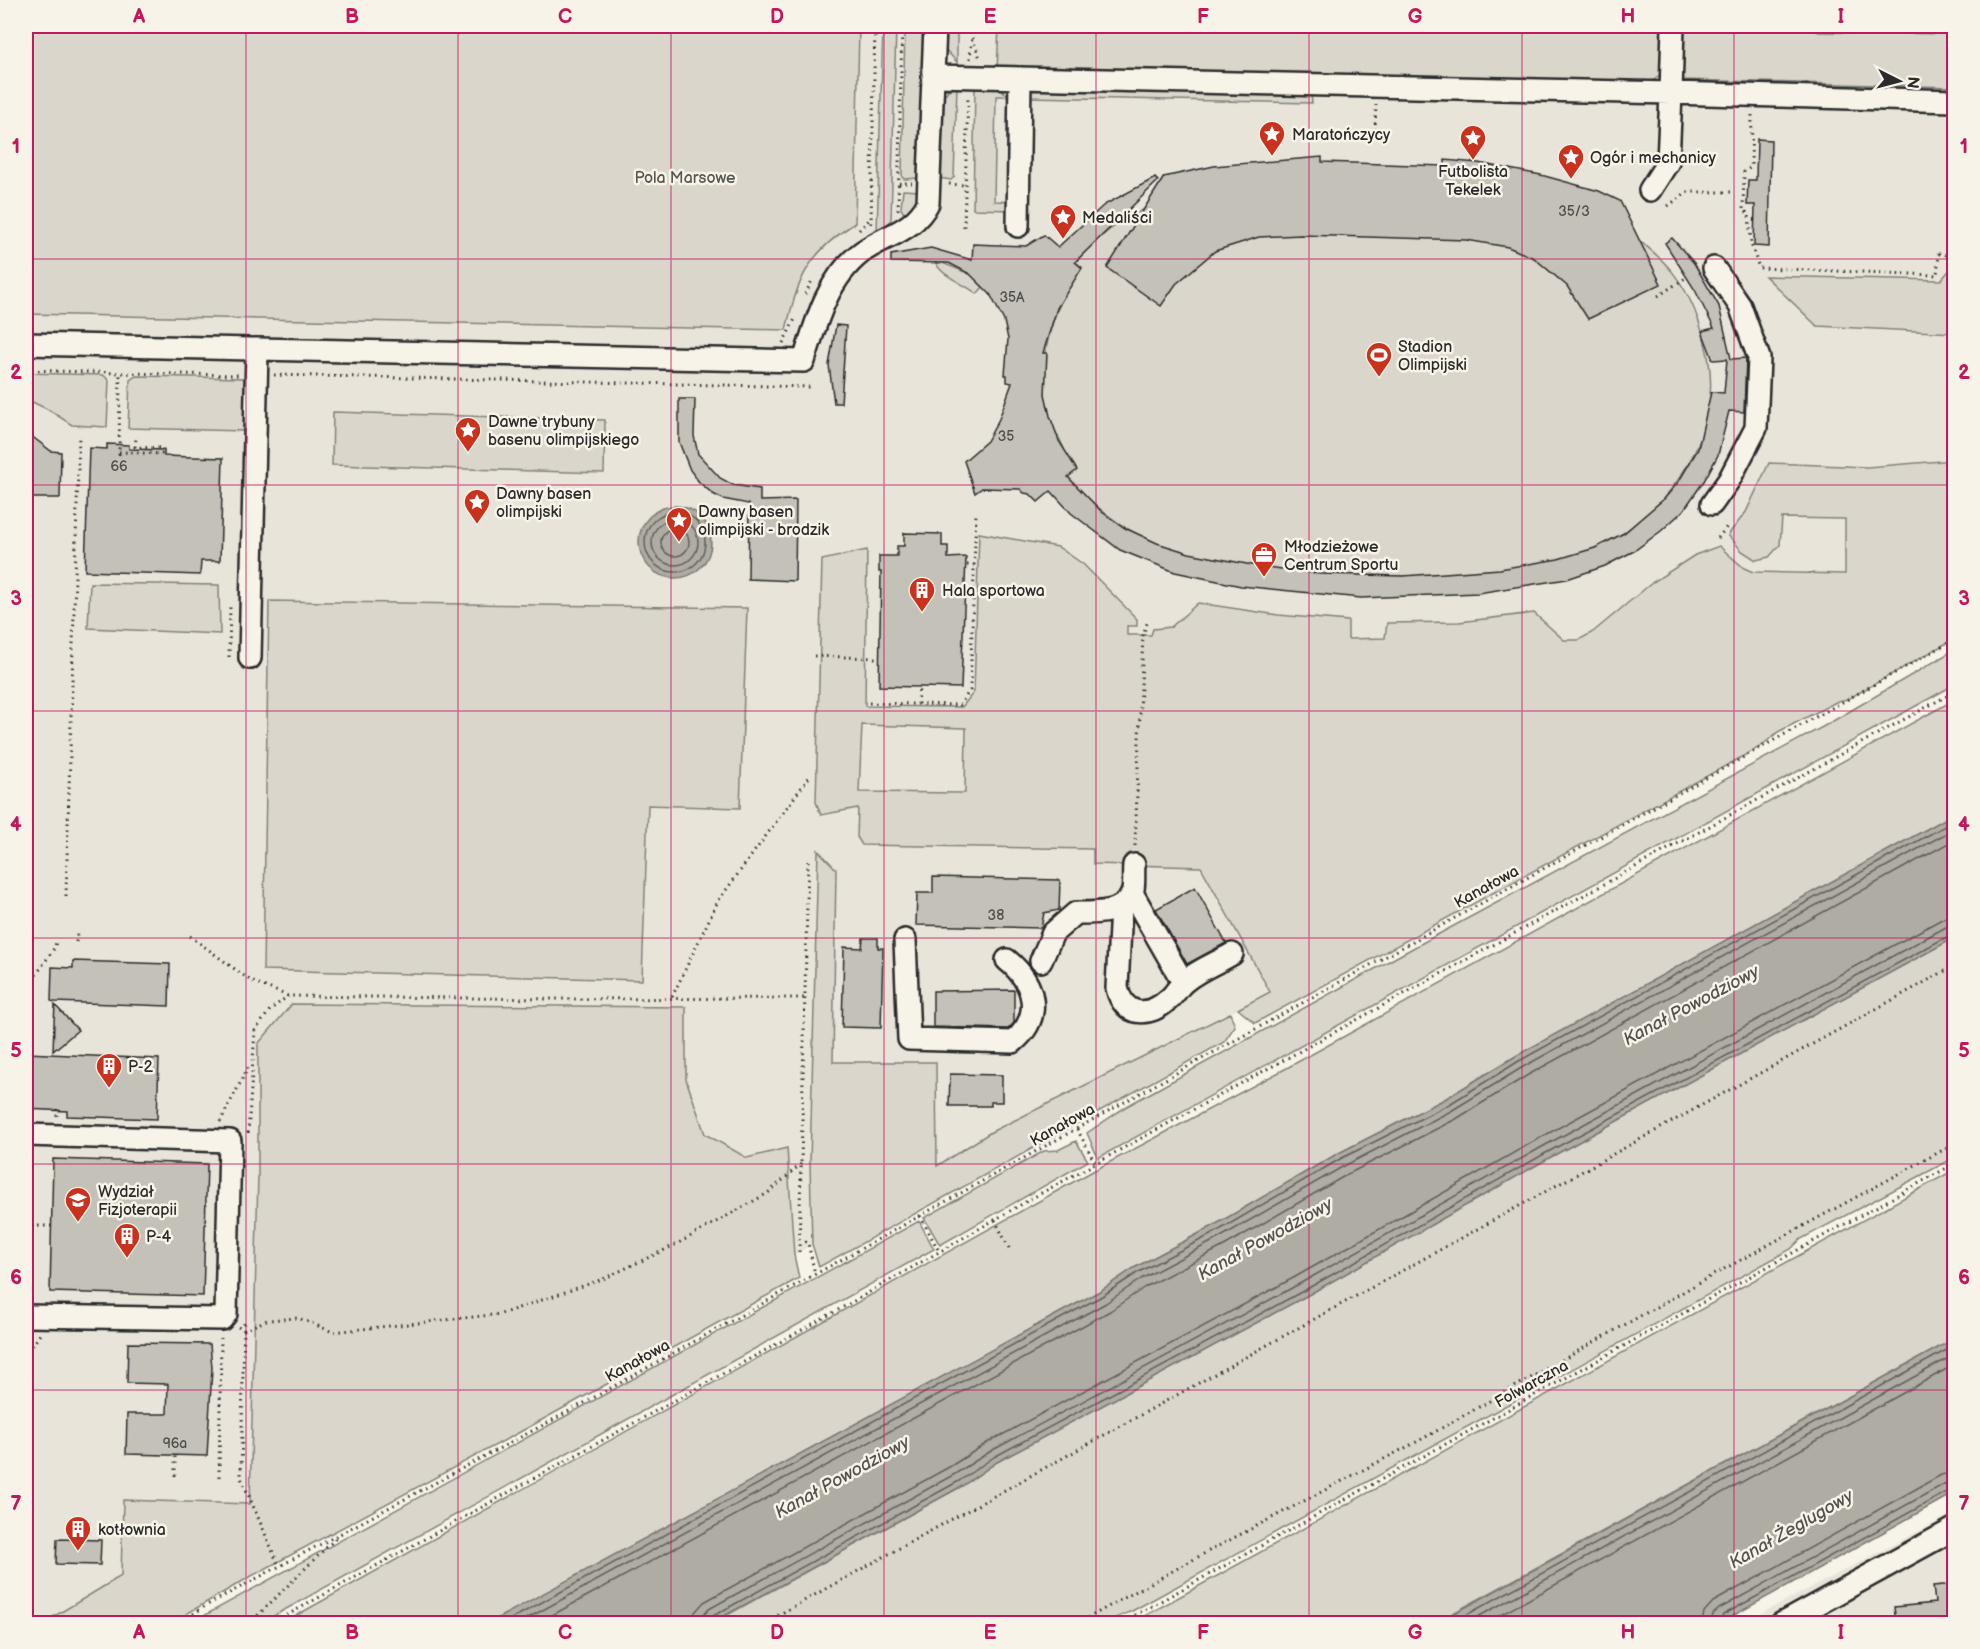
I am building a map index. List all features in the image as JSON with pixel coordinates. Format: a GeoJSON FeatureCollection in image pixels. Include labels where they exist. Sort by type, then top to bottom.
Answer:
{"type":"FeatureCollection","features":[{"type":"Feature","properties":{"kind":"lane"},"geometry":{"type":"LineString","coordinates":[[26,344],[804,361],[813,331],[831,287],[852,260],[875,243],[898,233],[919,217],[928,203],[935,26]]}},
{"type":"Feature","properties":{"kind":"lane"},"geometry":{"type":"LineString","coordinates":[[1650,190],[1668,162],[1673,26]]}},
{"type":"Feature","properties":{"kind":"lane"},"geometry":{"type":"LineString","coordinates":[[934,76],[1954,101]]}},
{"type":"Feature","properties":{"kind":"lane"},"geometry":{"type":"LineString","coordinates":[[1018,226],[1020,78]]}},
{"type":"Feature","properties":{"kind":"lane"},"geometry":{"type":"LineString","coordinates":[[1712,504],[1729,480],[1756,428],[1759,358],[1740,306],[1714,268]]}},
{"type":"Feature","properties":{"kind":"lane"},"geometry":{"type":"LineString","coordinates":[[250,658],[257,350]]}},
{"type":"Feature","properties":{"kind":"lane"},"geometry":{"type":"LineString","coordinates":[[1134,865],[1117,970],[1120,1001],[1127,1009],[1141,1012],[1168,1000],[1183,982],[1232,954]]}},
{"type":"Feature","properties":{"kind":"lane"},"geometry":{"type":"LineString","coordinates":[[1041,961],[1053,933],[1076,913],[1096,913],[1127,900]]}},
{"type":"Feature","properties":{"kind":"lane"},"geometry":{"type":"LineString","coordinates":[[1127,900],[1183,982]]}},
{"type":"Feature","properties":{"kind":"lane"},"geometry":{"type":"LineString","coordinates":[[905,940],[909,1039],[1013,1042],[1024,1033],[1032,1007],[1031,991],[1023,974],[1006,960]]}},
{"type":"Feature","properties":{"kind":"lane"},"geometry":{"type":"LineString","coordinates":[[26,1135],[230,1141],[226,1314],[222,1319],[26,1316]]}},
{"type":"Feature","properties":{"kind":"lane"},"geometry":{"type":"LineString","coordinates":[[1781,1623],[1954,1529]]}},
{"type":"Feature","properties":{"kind":"path"},"geometry":{"type":"LineString","coordinates":[[875,26],[870,219],[875,243]]}},
{"type":"Feature","properties":{"kind":"path"},"geometry":{"type":"LineString","coordinates":[[898,233],[902,26]]}},
{"type":"Feature","properties":{"kind":"path"},"geometry":{"type":"LineString","coordinates":[[964,227],[977,77],[972,37],[973,26]]}},
{"type":"Feature","properties":{"kind":"path"},"geometry":{"type":"LineString","coordinates":[[972,37],[977,77]]}},
{"type":"Feature","properties":{"kind":"path"},"geometry":{"type":"LineString","coordinates":[[1375,130],[1376,86]]}},
{"type":"Feature","properties":{"kind":"path"},"geometry":{"type":"LineString","coordinates":[[1752,95],[1751,167],[1744,172],[1743,210],[1749,214],[1751,244],[1759,268],[1937,275],[1939,254],[1954,255]]}},
{"type":"Feature","properties":{"kind":"path"},"geometry":{"type":"LineString","coordinates":[[1668,206],[1687,192],[1731,192]]}},
{"type":"Feature","properties":{"kind":"path"},"geometry":{"type":"LineString","coordinates":[[1658,296],[1687,277]]}},
{"type":"Feature","properties":{"kind":"path"},"geometry":{"type":"LineString","coordinates":[[26,370],[812,387]]}},
{"type":"Feature","properties":{"kind":"path"},"geometry":{"type":"LineString","coordinates":[[120,373],[119,453],[163,454],[163,448],[135,447],[136,438]]}},
{"type":"Feature","properties":{"kind":"path"},"geometry":{"type":"LineString","coordinates":[[66,896],[79,435]]}},
{"type":"Feature","properties":{"kind":"path"},"geometry":{"type":"LineString","coordinates":[[869,703],[960,705],[970,690],[976,512]]}},
{"type":"Feature","properties":{"kind":"path"},"geometry":{"type":"LineString","coordinates":[[1718,538],[1728,525]]}},
{"type":"Feature","properties":{"kind":"path"},"geometry":{"type":"LineString","coordinates":[[966,566],[974,566]]}},
{"type":"Feature","properties":{"kind":"path"},"geometry":{"type":"LineString","coordinates":[[1134,865],[1143,634],[1148,621]]}},
{"type":"Feature","properties":{"kind":"path","name":"Kanałowa"},"geometry":{"type":"LineString","coordinates":[[178,1623],[920,1216],[1954,640]]}},
{"type":"Feature","properties":{"kind":"path"},"geometry":{"type":"LineString","coordinates":[[814,656],[877,658]]}},
{"type":"Feature","properties":{"kind":"path"},"geometry":{"type":"LineString","coordinates":[[964,660],[971,660]]}},
{"type":"Feature","properties":{"kind":"path"},"geometry":{"type":"LineString","coordinates":[[918,704],[919,687]]}},
{"type":"Feature","properties":{"kind":"path"},"geometry":{"type":"LineString","coordinates":[[271,1623],[1096,1164],[1954,692]]}},
{"type":"Feature","properties":{"kind":"path"},"geometry":{"type":"LineString","coordinates":[[672,997],[718,901],[810,776]]}},
{"type":"Feature","properties":{"kind":"path"},"geometry":{"type":"LineString","coordinates":[[799,1252],[808,861]]}},
{"type":"Feature","properties":{"kind":"path"},"geometry":{"type":"LineString","coordinates":[[76,942],[77,933]]}},
{"type":"Feature","properties":{"kind":"path"},"geometry":{"type":"LineString","coordinates":[[190,936],[251,981],[288,996],[554,999],[805,998]]}},
{"type":"Feature","properties":{"kind":"path"},"geometry":{"type":"LineString","coordinates":[[26,990],[55,947],[56,941]]}},
{"type":"Feature","properties":{"kind":"path"},"geometry":{"type":"LineString","coordinates":[[762,1623],[1954,966]]}},
{"type":"Feature","properties":{"kind":"path"},"geometry":{"type":"LineString","coordinates":[[214,1140],[214,1134],[251,1061]]}},
{"type":"Feature","properties":{"kind":"path"},"geometry":{"type":"LineString","coordinates":[[1077,1129],[1096,1164]]}},
{"type":"Feature","properties":{"kind":"path"},"geometry":{"type":"LineString","coordinates":[[1077,1623],[1217,1546],[1424,1438],[1713,1275],[1954,1144]]}},
{"type":"Feature","properties":{"kind":"path"},"geometry":{"type":"LineString","coordinates":[[244,1330],[267,1320],[278,1319],[298,1318],[333,1332],[501,1314],[603,1279],[675,1245],[768,1193],[802,1163]]}},
{"type":"Feature","properties":{"kind":"path","name":"Folwarczna"},"geometry":{"type":"LineString","coordinates":[[1119,1623],[1954,1164]]}},
{"type":"Feature","properties":{"kind":"path"},"geometry":{"type":"LineString","coordinates":[[920,1216],[940,1252]]}},
{"type":"Feature","properties":{"kind":"path"},"geometry":{"type":"LineString","coordinates":[[995,1220],[1011,1252]]}},
{"type":"Feature","properties":{"kind":"path"},"geometry":{"type":"LineString","coordinates":[[26,1226],[52,1226]]}},
{"type":"Feature","properties":{"kind":"path"},"geometry":{"type":"LineString","coordinates":[[799,1239],[808,1243],[815,1274]]}},
{"type":"Feature","properties":{"kind":"path"},"geometry":{"type":"LineString","coordinates":[[219,1478],[222,1319]]}},
{"type":"Feature","properties":{"kind":"path"},"geometry":{"type":"LineString","coordinates":[[175,1455],[175,1476]]}},
{"type":"Feature","properties":{"kind":"path"},"geometry":{"type":"LineString","coordinates":[[242,1478],[279,1567]]}},
{"type":"Feature","properties":{"kind":"path"},"geometry":{"type":"LineString","coordinates":[[249,1623],[341,1534]]}},
{"type":"Feature","properties":{"kind":"shaded area"},"geometry":{"type":"Polygon","coordinates":[[[26,26],[1954,26],[1954,615],[1306,975],[991,1132],[915,1183],[794,1255],[123,1623],[26,1624],[26,26]]]}},
{"type":"Feature","properties":{"kind":"shaded area"},"geometry":{"type":"Polygon","coordinates":[[[1954,1513],[1954,1623],[1743,1623],[1954,1513]]]}},
{"type":"Feature","properties":{"kind":"green space","name":"Pola Marsowe"},"geometry":{"type":"Polygon","coordinates":[[[26,26],[859,26],[855,223],[826,245],[807,268],[795,296],[786,330],[26,314],[26,26]]]}},
{"type":"Feature","properties":{"kind":"green space"},"geometry":{"type":"Polygon","coordinates":[[[883,26],[896,26],[891,221],[877,233],[883,26]]]}},
{"type":"Feature","properties":{"kind":"green space"},"geometry":{"type":"Polygon","coordinates":[[[905,26],[925,26],[919,178],[904,179],[902,177],[905,26]]]}},
{"type":"Feature","properties":{"kind":"green space"},"geometry":{"type":"Polygon","coordinates":[[[942,26],[957,26],[957,62],[945,49],[942,26]]]}},
{"type":"Feature","properties":{"kind":"green space"},"geometry":{"type":"Polygon","coordinates":[[[999,26],[1666,26],[1662,73],[1654,80],[1644,83],[997,71],[999,26]]]}},
{"type":"Feature","properties":{"kind":"green space"},"geometry":{"type":"Polygon","coordinates":[[[1684,26],[1805,26],[1819,32],[1954,34],[1954,87],[1683,80],[1684,26]]]}},
{"type":"Feature","properties":{"kind":"green space"},"geometry":{"type":"Polygon","coordinates":[[[957,86],[954,177],[951,180],[939,178],[941,100],[948,90],[957,86]]]}},
{"type":"Feature","properties":{"kind":"green space"},"geometry":{"type":"Polygon","coordinates":[[[975,86],[998,87],[1009,96],[996,96],[994,201],[1014,202],[1014,210],[973,209],[975,86]]]}},
{"type":"Feature","properties":{"kind":"green space"},"geometry":{"type":"Polygon","coordinates":[[[1033,88],[1311,93],[1312,103],[1028,97],[1028,90],[1033,88]]]}},
{"type":"Feature","properties":{"kind":"green space"},"geometry":{"type":"Polygon","coordinates":[[[903,190],[919,191],[920,194],[910,214],[903,212],[901,208],[903,190]]]}},
{"type":"Feature","properties":{"kind":"green space","name":"Stadion Olimpijski"},"geometry":{"type":"Polygon","coordinates":[[[1177,195],[1603,216],[1643,243],[1659,258],[1685,290],[1694,309],[1708,356],[1711,384],[1705,426],[1695,452],[1680,477],[1660,502],[1636,524],[1609,542],[1551,561],[1498,570],[1439,575],[1376,576],[1255,567],[1202,557],[1158,544],[1132,532],[1108,516],[1068,477],[1066,454],[1049,416],[1045,397],[1045,358],[1048,339],[1061,302],[1082,267],[1076,262],[1098,239],[1122,221],[1177,195]]]}},
{"type":"Feature","properties":{"kind":"green space"},"geometry":{"type":"Polygon","coordinates":[[[940,262],[970,274],[983,287],[977,294],[943,272],[936,263],[940,262]]]}},
{"type":"Feature","properties":{"kind":"green space"},"geometry":{"type":"Polygon","coordinates":[[[1954,265],[1954,333],[1817,326],[1765,276],[1941,280],[1954,265]]]}},
{"type":"Feature","properties":{"kind":"green space"},"geometry":{"type":"Polygon","coordinates":[[[26,373],[103,375],[109,380],[107,427],[72,425],[26,399],[26,373]]]}},
{"type":"Feature","properties":{"kind":"green space"},"geometry":{"type":"Polygon","coordinates":[[[136,376],[244,378],[244,431],[128,428],[130,380],[136,376]]]}},
{"type":"Feature","properties":{"kind":"green space","name":"Dawne trybuny basenu olimpijskiego"},"geometry":{"type":"Polygon","coordinates":[[[333,412],[605,420],[604,473],[332,465],[333,412]]]}},
{"type":"Feature","properties":{"kind":"green space"},"geometry":{"type":"Polygon","coordinates":[[[1954,460],[1954,639],[1848,699],[1838,701],[1778,732],[1760,747],[1255,1023],[1238,1009],[1270,992],[1201,867],[1093,864],[1093,849],[862,845],[857,837],[858,808],[821,815],[816,802],[822,560],[867,550],[865,706],[962,707],[974,692],[979,533],[1058,547],[1083,564],[1137,619],[1137,626],[1127,626],[1127,635],[1151,635],[1153,629],[1171,627],[1198,603],[1278,615],[1348,621],[1348,639],[1385,638],[1387,623],[1459,622],[1534,613],[1564,640],[1579,640],[1593,632],[1653,582],[1695,555],[1719,546],[1744,568],[1753,572],[1845,574],[1845,519],[1782,518],[1780,545],[1769,557],[1756,560],[1742,551],[1728,535],[1746,512],[1769,463],[1867,467],[1954,460]],[[862,725],[859,792],[965,793],[966,728],[862,725]]]}},
{"type":"Feature","properties":{"kind":"green space"},"geometry":{"type":"Polygon","coordinates":[[[90,583],[219,585],[220,634],[88,628],[90,583]]]}},
{"type":"Feature","properties":{"kind":"green space"},"geometry":{"type":"Polygon","coordinates":[[[269,601],[747,608],[740,808],[648,805],[642,980],[263,970],[269,601]]]}},
{"type":"Feature","properties":{"kind":"green space"},"geometry":{"type":"Polygon","coordinates":[[[1954,650],[1954,685],[1098,1158],[1087,1133],[1127,1106],[1400,955],[1828,724],[1954,650]]]}},
{"type":"Feature","properties":{"kind":"green space"},"geometry":{"type":"Polygon","coordinates":[[[1954,700],[1954,814],[1516,1056],[1445,1099],[1337,1154],[1213,1226],[1134,1268],[1100,1291],[489,1623],[281,1624],[1093,1171],[1285,1069],[1954,700]]]}},
{"type":"Feature","properties":{"kind":"green space"},"geometry":{"type":"Polygon","coordinates":[[[818,850],[836,869],[833,1062],[936,1062],[937,1166],[991,1132],[1230,1013],[1235,1026],[1224,1042],[819,1267],[812,1244],[810,1163],[818,850]]]}},
{"type":"Feature","properties":{"kind":"green space"},"geometry":{"type":"Polygon","coordinates":[[[1954,938],[1954,1158],[1801,1239],[1791,1249],[1132,1611],[1104,1623],[711,1624],[962,1486],[997,1462],[1308,1295],[1549,1158],[1954,938]]]}},
{"type":"Feature","properties":{"kind":"green space"},"geometry":{"type":"Polygon","coordinates":[[[292,1004],[686,1007],[686,1079],[705,1134],[747,1158],[787,1148],[794,1255],[799,1278],[520,1432],[248,1578],[171,1623],[43,1623],[121,1576],[123,1500],[250,1504],[258,1175],[258,1044],[292,1004]]]}},
{"type":"Feature","properties":{"kind":"green space"},"geometry":{"type":"Polygon","coordinates":[[[1076,1141],[1088,1161],[940,1245],[924,1218],[1044,1151],[1058,1150],[1076,1141]]]}},
{"type":"Feature","properties":{"kind":"green space"},"geometry":{"type":"Polygon","coordinates":[[[1954,1170],[1954,1339],[1435,1623],[1130,1624],[1954,1170]]]}},
{"type":"Feature","properties":{"kind":"green space"},"geometry":{"type":"Polygon","coordinates":[[[919,1221],[934,1249],[261,1623],[191,1623],[919,1221]]]}},
{"type":"Feature","properties":{"kind":"water"},"geometry":{"type":"Polygon","coordinates":[[[682,506],[701,516],[709,528],[711,542],[709,556],[701,568],[689,576],[668,578],[649,568],[641,556],[639,535],[649,516],[661,508],[682,506]]]}},
{"type":"Feature","properties":{"kind":"water","name":"Kanał Powodziowy"},"geometry":{"type":"Polygon","coordinates":[[[1954,814],[1954,938],[1549,1158],[1308,1295],[997,1462],[962,1486],[711,1623],[489,1623],[1100,1291],[1134,1268],[1213,1226],[1337,1154],[1445,1099],[1516,1056],[1954,814]]]}},
{"type":"Feature","properties":{"kind":"water","name":"Kanał Żeglugowy"},"geometry":{"type":"Polygon","coordinates":[[[1954,1339],[1954,1493],[1720,1623],[1437,1623],[1954,1339]]]}},
{"type":"Feature","properties":{"kind":"building"},"geometry":{"type":"Polygon","coordinates":[[[1757,139],[1771,140],[1769,247],[1754,246],[1755,205],[1747,205],[1748,180],[1756,180],[1757,139]]]}},
{"type":"Feature","properties":{"kind":"building"},"geometry":{"type":"Polygon","coordinates":[[[1322,157],[1322,162],[1445,166],[1445,160],[1478,163],[1541,175],[1599,191],[1620,201],[1661,284],[1588,319],[1567,286],[1534,258],[1508,247],[1466,240],[1301,235],[1259,237],[1215,251],[1176,284],[1161,306],[1107,268],[1164,177],[1214,166],[1322,157]]]}},
{"type":"Feature","properties":{"kind":"building"},"geometry":{"type":"Polygon","coordinates":[[[1155,178],[1158,181],[1075,262],[1082,268],[1057,308],[1043,353],[1047,353],[1045,394],[1050,416],[1059,441],[1077,470],[1068,477],[1102,512],[1125,528],[1157,543],[1189,553],[1252,565],[1320,574],[1403,576],[1500,569],[1558,559],[1595,548],[1624,533],[1665,498],[1679,481],[1698,449],[1711,392],[1724,393],[1727,359],[1713,360],[1702,331],[1714,328],[1695,290],[1665,243],[1672,238],[1694,263],[1719,306],[1731,359],[1746,358],[1744,412],[1729,411],[1718,455],[1704,481],[1683,511],[1634,551],[1605,566],[1567,579],[1478,593],[1361,598],[1241,586],[1175,572],[1120,550],[1071,513],[1051,491],[1038,502],[1030,494],[1020,489],[982,488],[975,493],[964,461],[987,441],[999,419],[1012,383],[1007,382],[1007,375],[1005,375],[1008,339],[1004,321],[990,294],[970,274],[949,263],[891,262],[891,255],[931,248],[972,260],[973,244],[1026,246],[1044,235],[1058,247],[1104,205],[1155,178]]]}},
{"type":"Feature","properties":{"kind":"building"},"geometry":{"type":"Polygon","coordinates":[[[836,325],[846,326],[841,403],[834,403],[829,365],[836,325]]]}},
{"type":"Feature","properties":{"kind":"building"},"geometry":{"type":"Polygon","coordinates":[[[679,399],[695,399],[694,436],[698,454],[720,478],[733,485],[760,489],[760,501],[796,500],[795,581],[748,579],[749,504],[723,499],[713,494],[699,482],[690,470],[679,442],[679,399]]]}},
{"type":"Feature","properties":{"kind":"building"},"geometry":{"type":"Polygon","coordinates":[[[26,432],[51,451],[61,452],[60,498],[26,498],[26,432]]]}},
{"type":"Feature","properties":{"kind":"building"},"geometry":{"type":"Polygon","coordinates":[[[107,444],[129,445],[129,449],[164,450],[164,456],[223,458],[220,561],[201,561],[200,575],[85,571],[89,448],[107,449],[107,444]]]}},
{"type":"Feature","properties":{"kind":"building","name":"Hala sportowa"},"geometry":{"type":"Polygon","coordinates":[[[904,533],[942,534],[942,546],[948,546],[948,558],[966,557],[961,688],[879,686],[881,572],[879,572],[879,556],[897,556],[897,546],[904,546],[904,533]]]}},
{"type":"Feature","properties":{"kind":"building"},"geometry":{"type":"Polygon","coordinates":[[[933,877],[1060,880],[1059,910],[1044,913],[1041,928],[916,925],[917,893],[933,893],[933,877]]]}},
{"type":"Feature","properties":{"kind":"building"},"geometry":{"type":"Polygon","coordinates":[[[1195,887],[1226,943],[1187,964],[1156,909],[1195,887]]]}},
{"type":"Feature","properties":{"kind":"building"},"geometry":{"type":"Polygon","coordinates":[[[863,938],[878,938],[878,948],[883,948],[881,1028],[842,1027],[844,947],[862,948],[863,938]]]}},
{"type":"Feature","properties":{"kind":"building"},"geometry":{"type":"Polygon","coordinates":[[[73,961],[170,964],[169,1006],[51,1001],[52,967],[73,968],[73,961]]]}},
{"type":"Feature","properties":{"kind":"building"},"geometry":{"type":"Polygon","coordinates":[[[1014,990],[1014,1023],[1008,1029],[933,1027],[933,991],[1014,990]]]}},
{"type":"Feature","properties":{"kind":"building"},"geometry":{"type":"Polygon","coordinates":[[[55,1005],[78,1030],[53,1051],[54,1023],[55,1005]]]}},
{"type":"Feature","properties":{"kind":"building","name":"P-2"},"geometry":{"type":"Polygon","coordinates":[[[26,1053],[159,1059],[157,1119],[67,1116],[67,1111],[26,1109],[26,1053]]]}},
{"type":"Feature","properties":{"kind":"building"},"geometry":{"type":"Polygon","coordinates":[[[950,1074],[1002,1075],[1002,1102],[991,1102],[991,1106],[949,1106],[950,1074]]]}},
{"type":"Feature","properties":{"kind":"building","name":"P-4"},"geometry":{"type":"Polygon","coordinates":[[[53,1159],[207,1164],[203,1296],[50,1292],[53,1159]]]}},
{"type":"Feature","properties":{"kind":"building"},"geometry":{"type":"Polygon","coordinates":[[[128,1343],[210,1344],[212,1368],[207,1456],[126,1454],[127,1414],[167,1414],[168,1384],[127,1383],[128,1343]]]}},
{"type":"Feature","properties":{"kind":"building","name":"kotłownia"},"geometry":{"type":"Polygon","coordinates":[[[57,1539],[101,1540],[100,1565],[56,1564],[57,1539]]]}},
{"type":"Feature","properties":{"kind":"building"},"geometry":{"type":"Polygon","coordinates":[[[1954,1584],[1954,1623],[1896,1623],[1894,1607],[1935,1603],[1933,1586],[1954,1584]]]}},
{"type":"Feature","properties":{"kind":"place","name":"Maratończycy"},"geometry":{"type":"Point","coordinates":[1272,157]}},
{"type":"Feature","properties":{"kind":"place","name":"Futbolista Tekelek"},"geometry":{"type":"Point","coordinates":[1473,161]}},
{"type":"Feature","properties":{"kind":"place","name":"Ogór i mechanicy"},"geometry":{"type":"Point","coordinates":[1571,180]}},
{"type":"Feature","properties":{"kind":"place","name":"Medaliści"},"geometry":{"type":"Point","coordinates":[1063,240]}},
{"type":"Feature","properties":{"kind":"place","name":"Stadion Olimpijski"},"geometry":{"type":"Point","coordinates":[1379,378]}},
{"type":"Feature","properties":{"kind":"place","name":"Dawne trybuny basenu olimpijskiego"},"geometry":{"type":"Point","coordinates":[468,453]}},
{"type":"Feature","properties":{"kind":"place","name":"Dawny basen olimpijski"},"geometry":{"type":"Point","coordinates":[477,525]}},
{"type":"Feature","properties":{"kind":"place","name":"Dawny basen olimpijski - brodzik"},"geometry":{"type":"Point","coordinates":[679,543]}},
{"type":"Feature","properties":{"kind":"place","name":"Młodzieżowe Centrum Sportu"},"geometry":{"type":"Point","coordinates":[1264,578]}},
{"type":"Feature","properties":{"kind":"place","name":"Hala sportowa"},"geometry":{"type":"Point","coordinates":[922,613]}},
{"type":"Feature","properties":{"kind":"place","name":"P-2"},"geometry":{"type":"Point","coordinates":[109,1089]}},
{"type":"Feature","properties":{"kind":"place","name":"Wydział Fizjoterapii"},"geometry":{"type":"Point","coordinates":[78,1223]}},
{"type":"Feature","properties":{"kind":"place","name":"P-4"},"geometry":{"type":"Point","coordinates":[127,1259]}},
{"type":"Feature","properties":{"kind":"place","name":"kotłownia"},"geometry":{"type":"Point","coordinates":[78,1552]}}]}
